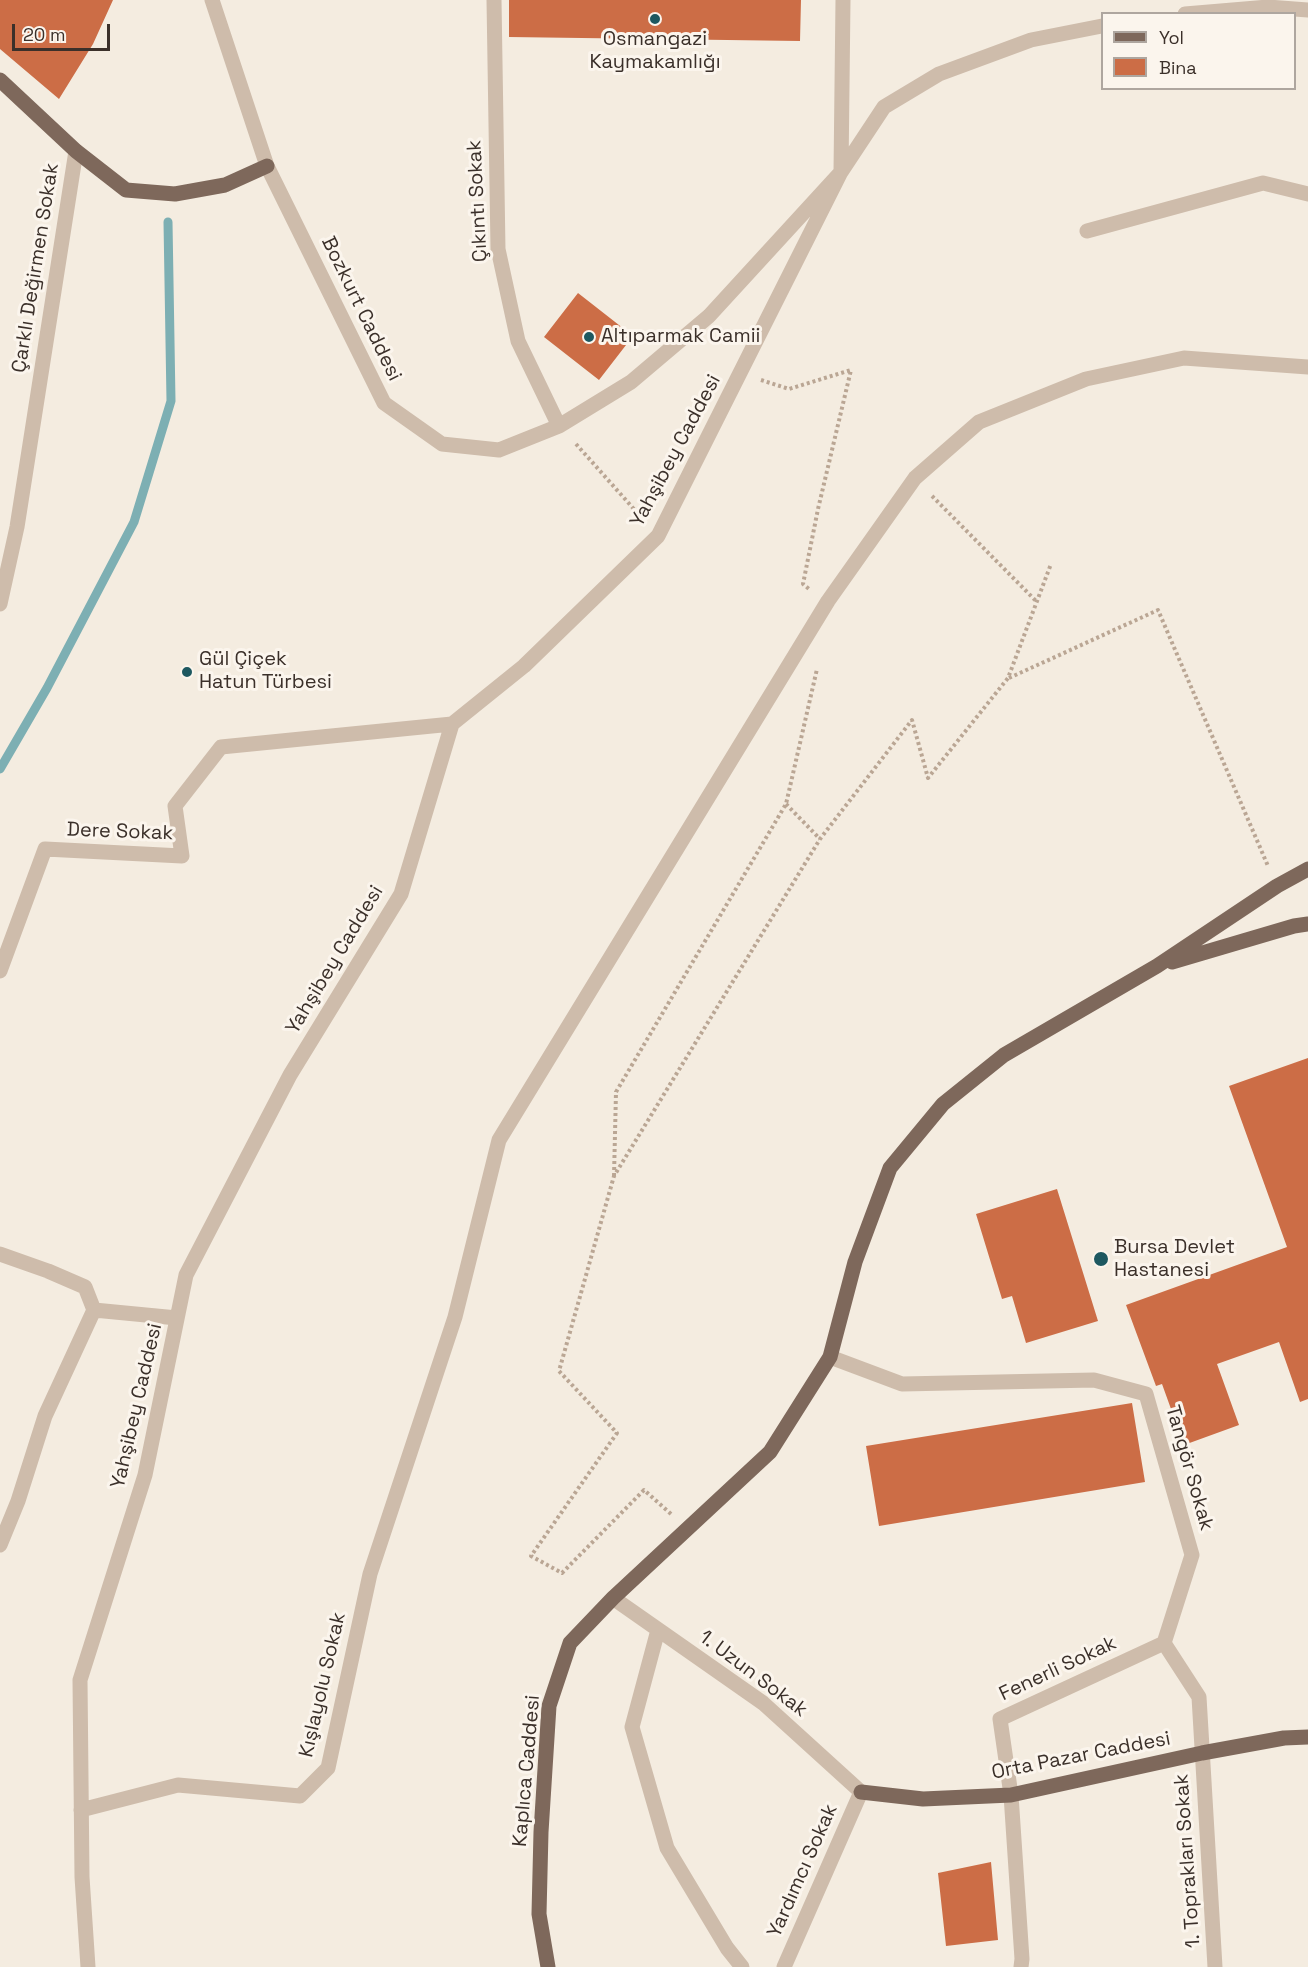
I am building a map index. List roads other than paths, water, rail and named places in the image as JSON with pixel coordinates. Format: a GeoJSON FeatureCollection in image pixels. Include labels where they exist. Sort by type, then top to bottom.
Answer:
{"type":"FeatureCollection","features":[{"type":"Feature","properties":{"kind":"main road"},"geometry":{"type":"LineString","coordinates":[[0,80],[76,151],[126,190],[175,195],[225,185],[267,166]]}},
{"type":"Feature","properties":{"kind":"main road"},"geometry":{"type":"LineString","coordinates":[[1157,966],[1276,886],[1308,869]]}},
{"type":"Feature","properties":{"kind":"main road"},"geometry":{"type":"LineString","coordinates":[[1157,966],[1294,926],[1308,924]]}},
{"type":"Feature","properties":{"kind":"main road","name":"Kaplıca Caddesi"},"geometry":{"type":"LineString","coordinates":[[548,1967],[539,1914],[541,1832],[549,1706],[570,1642],[613,1598],[770,1452],[830,1357],[855,1262],[890,1168],[944,1104],[1004,1055],[1157,966]]}},
{"type":"Feature","properties":{"kind":"main road","name":"Orta Pazar Caddesi"},"geometry":{"type":"LineString","coordinates":[[861,1792],[923,1799],[1011,1795],[1202,1753],[1284,1738],[1308,1737]]}},
{"type":"Feature","properties":{"kind":"street","name":"Bozkurt Caddesi"},"geometry":{"type":"LineString","coordinates":[[212,0],[267,166],[384,403],[442,444],[499,450],[559,426],[631,382],[709,316],[841,172]]}},
{"type":"Feature","properties":{"kind":"street","name":"Çıkıntı Sokak"},"geometry":{"type":"LineString","coordinates":[[494,0],[498,249],[518,341],[559,426]]}},
{"type":"Feature","properties":{"kind":"street","name":"Yahşibey Caddesi"},"geometry":{"type":"LineString","coordinates":[[88,1967],[82,1877],[80,1680],[145,1475],[186,1275],[285,1085],[400,894],[452,723],[524,666],[658,536],[841,172],[843,0]]}},
{"type":"Feature","properties":{"kind":"street"},"geometry":{"type":"LineString","coordinates":[[1209,12],[1268,7],[1308,10]]}},
{"type":"Feature","properties":{"kind":"street"},"geometry":{"type":"LineString","coordinates":[[841,172],[884,107],[939,74],[1031,40],[1101,26]]}},
{"type":"Feature","properties":{"kind":"street","name":"Çarklı Değirmen Sokak"},"geometry":{"type":"LineString","coordinates":[[0,604],[17,527],[76,151]]}},
{"type":"Feature","properties":{"kind":"street"},"geometry":{"type":"LineString","coordinates":[[1087,231],[1263,183],[1308,194]]}},
{"type":"Feature","properties":{"kind":"street","name":"Kışlayolu Sokak"},"geometry":{"type":"LineString","coordinates":[[81,1810],[178,1785],[300,1796],[328,1768],[370,1574],[455,1317],[499,1140],[828,601],[915,478],[979,422],[1086,378],[1184,358],[1308,367]]}},
{"type":"Feature","properties":{"kind":"street","name":"Dere Sokak"},"geometry":{"type":"LineString","coordinates":[[0,971],[45,849],[182,856],[175,806],[221,747],[452,723]]}},
{"type":"Feature","properties":{"kind":"street"},"geometry":{"type":"LineString","coordinates":[[0,1254],[85,1287],[94,1310],[45,1416],[18,1501],[0,1545]]}},
{"type":"Feature","properties":{"kind":"street"},"geometry":{"type":"LineString","coordinates":[[94,1310],[177,1318]]}},
{"type":"Feature","properties":{"kind":"street","name":"Tangör Sokak"},"geometry":{"type":"LineString","coordinates":[[830,1357],[902,1384],[1094,1380],[1146,1395],[1192,1556],[1164,1643]]}},
{"type":"Feature","properties":{"kind":"street","name":"1. Uzun Sokak"},"geometry":{"type":"LineString","coordinates":[[613,1598],[763,1703],[861,1792]]}},
{"type":"Feature","properties":{"kind":"street"},"geometry":{"type":"LineString","coordinates":[[658,1630],[632,1727],[667,1848],[727,1948],[742,1967]]}},
{"type":"Feature","properties":{"kind":"street"},"geometry":{"type":"LineString","coordinates":[[1164,1643],[1199,1697],[1202,1753]]}},
{"type":"Feature","properties":{"kind":"street","name":"Fenerli Sokak"},"geometry":{"type":"LineString","coordinates":[[1021,1967],[1011,1795],[1000,1719],[1164,1643]]}},
{"type":"Feature","properties":{"kind":"street","name":"1. Toprakları Sokak"},"geometry":{"type":"LineString","coordinates":[[1202,1753],[1215,1967]]}},
{"type":"Feature","properties":{"kind":"street","name":"Yardımcı Sokak"},"geometry":{"type":"LineString","coordinates":[[784,1967],[861,1792]]}},
{"type":"Feature","properties":{"kind":"waterway"},"geometry":{"type":"LineString","coordinates":[[0,769],[47,688],[134,522],[171,401],[168,222]]}},
{"type":"Feature","properties":{"kind":"place","name":"Osmangazi Kaymakamlığı"},"geometry":{"type":"Point","coordinates":[655,19]}},
{"type":"Feature","properties":{"kind":"place","name":"Altıparmak Camii"},"geometry":{"type":"Point","coordinates":[589,337]}},
{"type":"Feature","properties":{"kind":"place","name":"Gül Çiçek Hatun Türbesi"},"geometry":{"type":"Point","coordinates":[187,672]}},
{"type":"Feature","properties":{"kind":"place","name":"Bursa Devlet Hastanesi"},"geometry":{"type":"Point","coordinates":[1101,1259]}}]}
